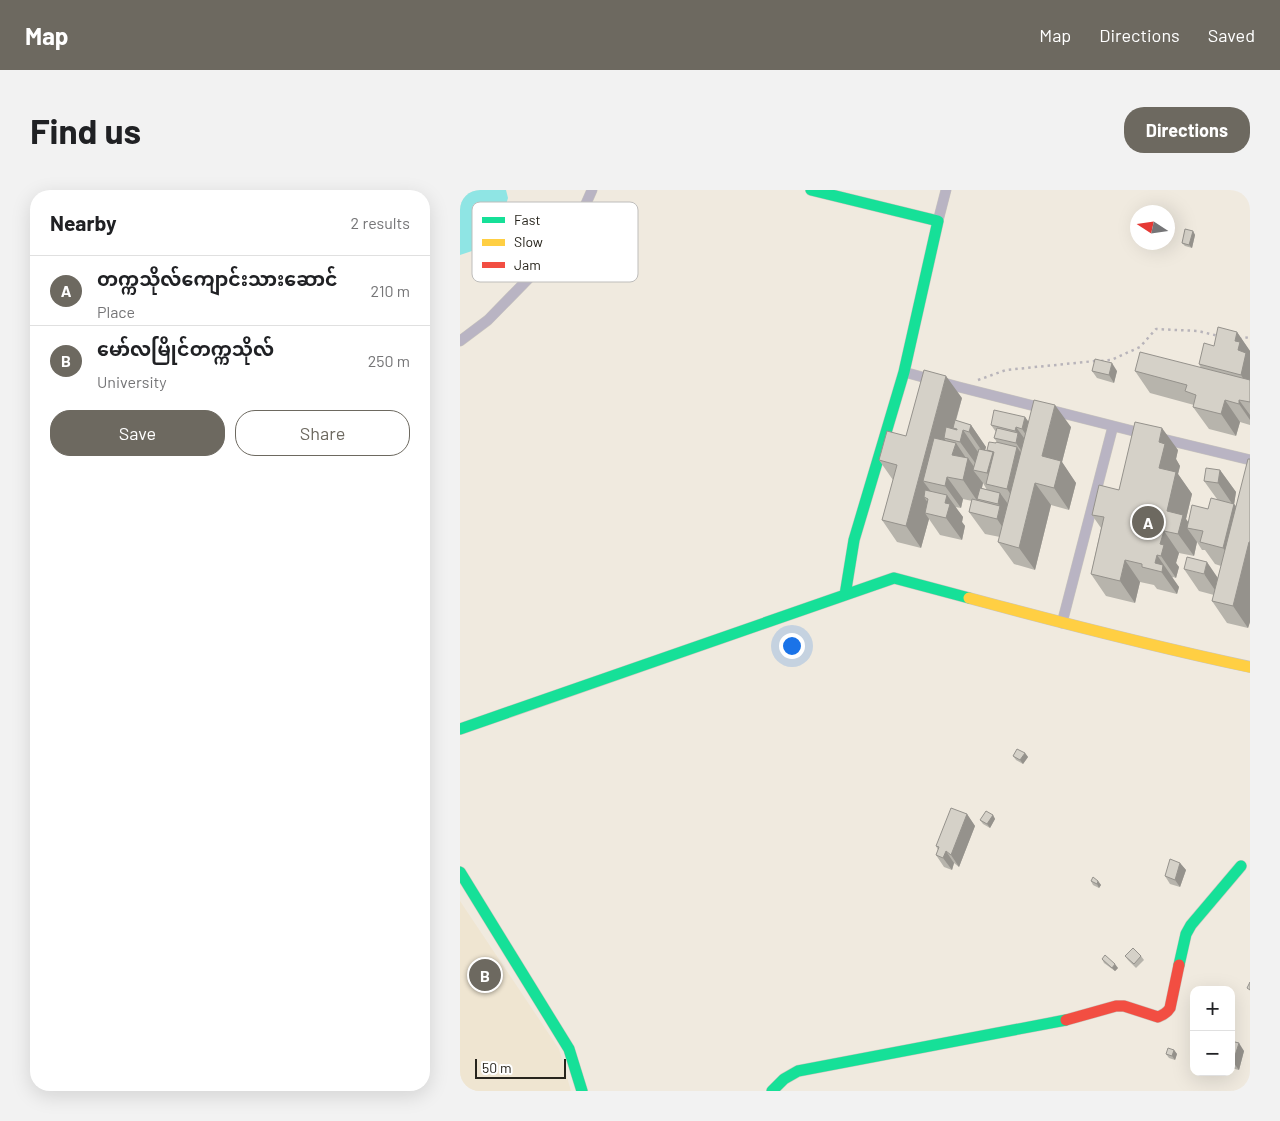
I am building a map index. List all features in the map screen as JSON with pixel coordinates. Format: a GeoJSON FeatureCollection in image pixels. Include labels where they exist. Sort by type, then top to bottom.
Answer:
{"type":"FeatureCollection","features":[{"type":"Feature","properties":{"kind":"street"},"geometry":{"type":"LineString","coordinates":[[587,202],[592,190]]}},
{"type":"Feature","properties":{"kind":"street"},"geometry":{"type":"LineString","coordinates":[[811,190],[938,221]]}},
{"type":"Feature","properties":{"kind":"street"},"geometry":{"type":"LineString","coordinates":[[845,595],[854,540],[904,372],[946,190]]}},
{"type":"Feature","properties":{"kind":"street"},"geometry":{"type":"LineString","coordinates":[[460,341],[488,320],[525,282]]}},
{"type":"Feature","properties":{"kind":"street"},"geometry":{"type":"LineString","coordinates":[[904,372],[1250,460]]}},
{"type":"Feature","properties":{"kind":"street"},"geometry":{"type":"LineString","coordinates":[[1062,623],[1113,426]]}},
{"type":"Feature","properties":{"kind":"street"},"geometry":{"type":"LineString","coordinates":[[460,729],[894,578],[1062,623],[1196,656],[1250,667]]}},
{"type":"Feature","properties":{"kind":"street"},"geometry":{"type":"LineString","coordinates":[[772,1091],[789,1074],[798,1070],[1058,1022],[1116,1006],[1124,1006],[1158,1017],[1163,1016],[1170,1008],[1186,934],[1192,924],[1241,866]]}},
{"type":"Feature","properties":{"kind":"street"},"geometry":{"type":"LineString","coordinates":[[460,872],[569,1049],[582,1091]]}},
{"type":"Feature","properties":{"kind":"path"},"geometry":{"type":"LineString","coordinates":[[958,387],[1006,370],[1111,360],[1140,347],[1156,329],[1198,331],[1227,338]]}},
{"type":"Feature","properties":{"kind":"path"},"geometry":{"type":"LineString","coordinates":[[1236,340],[1250,337]]}},
{"type":"Feature","properties":{"kind":"shaded area"},"geometry":{"type":"Polygon","coordinates":[[[460,901],[559,1049],[571,1091],[460,1091],[460,901]]]}},
{"type":"Feature","properties":{"kind":"water"},"geometry":{"type":"Polygon","coordinates":[[[460,190],[506,190],[507,202],[472,202],[472,251],[460,255],[460,190]]]}},
{"type":"Feature","properties":{"kind":"building"},"geometry":{"type":"Polygon","coordinates":[[[1185,229],[1193,231],[1189,245],[1182,243],[1185,229]]]}},
{"type":"Feature","properties":{"kind":"building"},"geometry":{"type":"Polygon","coordinates":[[[1218,327],[1237,332],[1235,341],[1240,342],[1238,350],[1246,353],[1241,375],[1199,364],[1204,343],[1214,346],[1218,327]]]}},
{"type":"Feature","properties":{"kind":"building"},"geometry":{"type":"Polygon","coordinates":[[[1140,352],[1250,380],[1250,402],[1239,400],[1239,404],[1225,400],[1221,414],[1193,407],[1196,395],[1185,391],[1187,385],[1135,371],[1140,352]]]}},
{"type":"Feature","properties":{"kind":"building"},"geometry":{"type":"Polygon","coordinates":[[[1095,359],[1112,363],[1109,375],[1092,371],[1095,359]]]}},
{"type":"Feature","properties":{"kind":"building"},"geometry":{"type":"Polygon","coordinates":[[[924,370],[946,376],[906,526],[882,520],[897,465],[879,460],[887,431],[906,436],[924,370]]]}},
{"type":"Feature","properties":{"kind":"building"},"geometry":{"type":"Polygon","coordinates":[[[1034,400],[1055,405],[1042,456],[1061,461],[1054,488],[1035,483],[1019,548],[998,542],[1034,400]]]}},
{"type":"Feature","properties":{"kind":"building"},"geometry":{"type":"Polygon","coordinates":[[[994,410],[1025,417],[1022,429],[1016,427],[1015,431],[991,425],[994,410]]]}},
{"type":"Feature","properties":{"kind":"building"},"geometry":{"type":"Polygon","coordinates":[[[955,420],[971,425],[969,432],[963,430],[960,442],[944,438],[946,427],[957,430],[953,428],[955,420]]]}},
{"type":"Feature","properties":{"kind":"building"},"geometry":{"type":"Polygon","coordinates":[[[1135,422],[1162,428],[1159,442],[1165,444],[1159,468],[1176,472],[1167,511],[1183,515],[1178,534],[1164,531],[1160,544],[1164,545],[1161,556],[1157,555],[1155,563],[1163,565],[1162,572],[1125,560],[1120,581],[1091,574],[1104,517],[1092,515],[1099,485],[1119,490],[1135,422]]]}},
{"type":"Feature","properties":{"kind":"building"},"geometry":{"type":"Polygon","coordinates":[[[997,428],[1018,433],[1016,443],[994,438],[997,428]]]}},
{"type":"Feature","properties":{"kind":"building"},"geometry":{"type":"Polygon","coordinates":[[[934,438],[956,443],[952,455],[968,458],[963,480],[947,477],[945,486],[923,481],[934,438]]]}},
{"type":"Feature","properties":{"kind":"building"},"geometry":{"type":"Polygon","coordinates":[[[989,442],[1017,447],[1007,489],[986,484],[994,452],[987,450],[989,442]]]}},
{"type":"Feature","properties":{"kind":"building"},"geometry":{"type":"Polygon","coordinates":[[[979,449],[993,452],[987,473],[973,470],[979,449]]]}},
{"type":"Feature","properties":{"kind":"building"},"geometry":{"type":"Polygon","coordinates":[[[1248,459],[1250,459],[1250,542],[1233,606],[1212,601],[1248,459]]]}},
{"type":"Feature","properties":{"kind":"building"},"geometry":{"type":"Polygon","coordinates":[[[1206,468],[1220,470],[1218,483],[1204,481],[1206,468]]]}},
{"type":"Feature","properties":{"kind":"building"},"geometry":{"type":"Polygon","coordinates":[[[980,488],[1000,493],[998,504],[977,499],[980,488]]]}},
{"type":"Feature","properties":{"kind":"building"},"geometry":{"type":"Polygon","coordinates":[[[925,490],[947,495],[945,503],[950,504],[946,518],[925,513],[928,499],[924,497],[925,490]]]}},
{"type":"Feature","properties":{"kind":"building"},"geometry":{"type":"Polygon","coordinates":[[[1211,498],[1234,504],[1223,548],[1200,542],[1203,531],[1187,528],[1192,505],[1208,509],[1211,498]]]}},
{"type":"Feature","properties":{"kind":"building"},"geometry":{"type":"Polygon","coordinates":[[[972,499],[1000,506],[997,519],[969,512],[972,499]]]}},
{"type":"Feature","properties":{"kind":"building"},"geometry":{"type":"Polygon","coordinates":[[[1187,557],[1207,562],[1204,574],[1184,569],[1187,557]]]}},
{"type":"Feature","properties":{"kind":"building"},"geometry":{"type":"Polygon","coordinates":[[[1017,749],[1025,753],[1020,760],[1013,756],[1017,749]]]}},
{"type":"Feature","properties":{"kind":"building"},"geometry":{"type":"Polygon","coordinates":[[[951,808],[967,814],[951,855],[946,851],[943,858],[936,855],[939,847],[936,846],[951,808]]]}},
{"type":"Feature","properties":{"kind":"building"},"geometry":{"type":"Polygon","coordinates":[[[986,811],[993,815],[987,824],[980,820],[986,811]]]}},
{"type":"Feature","properties":{"kind":"building"},"geometry":{"type":"Polygon","coordinates":[[[1170,859],[1180,863],[1175,880],[1165,876],[1170,859]]]}},
{"type":"Feature","properties":{"kind":"building"},"geometry":{"type":"Polygon","coordinates":[[[1093,877],[1098,881],[1097,884],[1091,881],[1093,877]]]}},
{"type":"Feature","properties":{"kind":"building"},"geometry":{"type":"Polygon","coordinates":[[[1133,948],[1141,956],[1134,964],[1125,956],[1133,948]]]}},
{"type":"Feature","properties":{"kind":"building"},"geometry":{"type":"Polygon","coordinates":[[[1105,955],[1115,964],[1112,968],[1102,959],[1105,955]]]}},
{"type":"Feature","properties":{"kind":"building"},"geometry":{"type":"Polygon","coordinates":[[[1235,1042],[1239,1043],[1235,1056],[1235,1042]]]}},
{"type":"Feature","properties":{"kind":"building"},"geometry":{"type":"Polygon","coordinates":[[[1168,1048],[1174,1050],[1172,1056],[1166,1054],[1168,1048]]]}},
{"type":"Feature","properties":{"kind":"traffic: fast"},"geometry":{"type":"LineString","coordinates":[[811,190],[938,221],[904,372],[854,540],[845,595]]}},
{"type":"Feature","properties":{"kind":"traffic: fast"},"geometry":{"type":"LineString","coordinates":[[460,729],[894,578],[969,598]]}},
{"type":"Feature","properties":{"kind":"traffic: fast"},"geometry":{"type":"LineString","coordinates":[[1179,965],[1186,934],[1191,925],[1241,866]]}},
{"type":"Feature","properties":{"kind":"traffic: fast"},"geometry":{"type":"LineString","coordinates":[[460,872],[569,1049],[582,1091]]}},
{"type":"Feature","properties":{"kind":"traffic: fast"},"geometry":{"type":"LineString","coordinates":[[772,1091],[784,1079],[798,1071],[1066,1020]]}},
{"type":"Feature","properties":{"kind":"traffic: slow"},"geometry":{"type":"LineString","coordinates":[[969,598],[1109,634],[1250,667]]}},
{"type":"Feature","properties":{"kind":"traffic: jam"},"geometry":{"type":"LineString","coordinates":[[1066,1020],[1116,1006],[1124,1006],[1158,1017],[1166,1013],[1170,1008],[1179,965]]}},
{"type":"Feature","properties":{"kind":"place","name":"တက္ကသိုလ်ကျောင်းသားဆောင်"},"geometry":{"type":"Point","coordinates":[1148,522]}},
{"type":"Feature","properties":{"kind":"place","name":"မော်လမြိုင်တက္ကသိုလ်"},"geometry":{"type":"Point","coordinates":[485,975]}}]}
